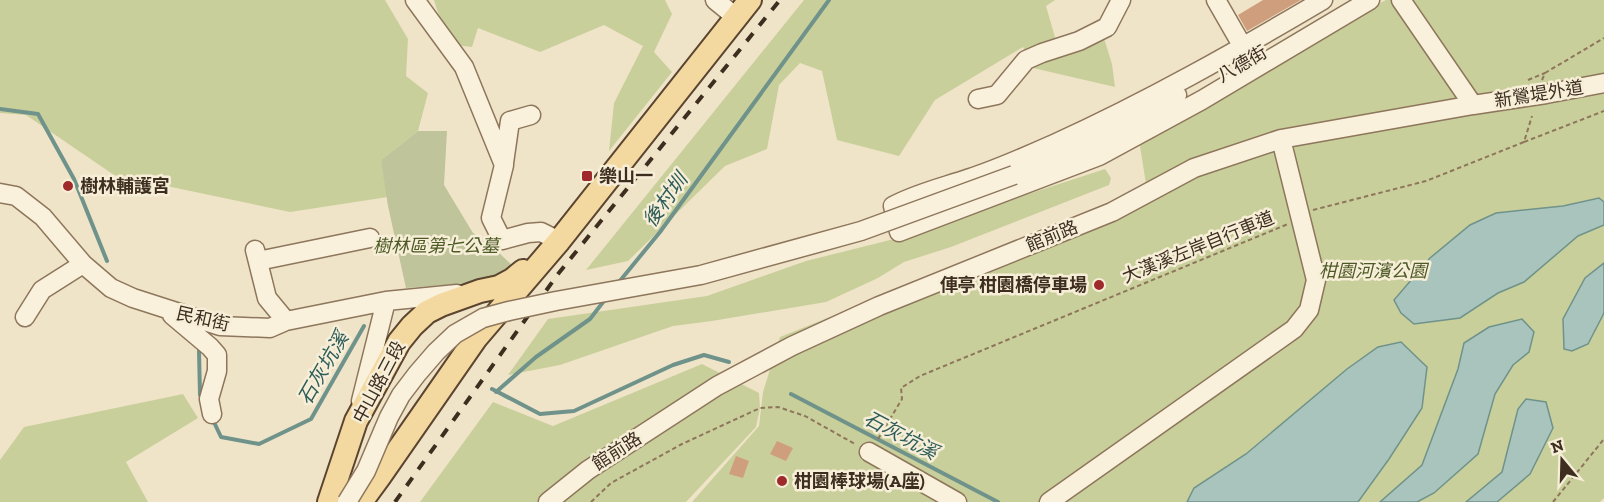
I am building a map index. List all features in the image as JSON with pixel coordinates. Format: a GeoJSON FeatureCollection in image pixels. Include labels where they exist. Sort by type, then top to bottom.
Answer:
{"type":"FeatureCollection","features":[{"type":"Feature","properties":{"kind":"main road","name":"中山路三段"},"geometry":{"type":"LineString","coordinates":[[361,502],[476,338],[559,241],[750,0]]}},
{"type":"Feature","properties":{"kind":"main road","name":"中山路三段"},"geometry":{"type":"LineString","coordinates":[[329,502],[356,421],[396,348],[412,326],[427,312],[441,304],[499,287],[512,280],[559,241]]}},
{"type":"Feature","properties":{"kind":"street"},"geometry":{"type":"LineString","coordinates":[[415,0],[464,67],[504,165]]}},
{"type":"Feature","properties":{"kind":"street"},"geometry":{"type":"LineString","coordinates":[[715,0],[737,18]]}},
{"type":"Feature","properties":{"kind":"street"},"geometry":{"type":"LineString","coordinates":[[978,99],[997,94],[1026,60],[1079,41],[1107,27],[1121,0]]}},
{"type":"Feature","properties":{"kind":"street"},"geometry":{"type":"LineString","coordinates":[[1216,0],[1243,47]]}},
{"type":"Feature","properties":{"kind":"street"},"geometry":{"type":"LineString","coordinates":[[1323,0],[1243,47],[1128,109],[1053,144],[973,177],[904,200],[893,206],[899,232],[1099,156],[1202,100],[1370,0]]}},
{"type":"Feature","properties":{"kind":"street","name":"八德街"},"geometry":{"type":"LineString","coordinates":[[1128,126],[1336,0]]}},
{"type":"Feature","properties":{"kind":"street","name":"八德街"},"geometry":{"type":"LineString","coordinates":[[347,502],[366,471],[401,395],[436,352],[455,334],[483,318],[556,301],[702,275],[861,231],[1014,175],[1110,135],[1175,102],[1356,0]]}},
{"type":"Feature","properties":{"kind":"street"},"geometry":{"type":"LineString","coordinates":[[1401,0],[1473,105]]}},
{"type":"Feature","properties":{"kind":"street","name":"新鶯堤外道"},"geometry":{"type":"LineString","coordinates":[[1473,105],[1604,83]]}},
{"type":"Feature","properties":{"kind":"street","name":"館前路"},"geometry":{"type":"LineString","coordinates":[[548,502],[588,470],[717,386],[792,346],[879,306],[1112,212],[1194,168],[1281,139],[1473,105]]}},
{"type":"Feature","properties":{"kind":"street"},"geometry":{"type":"LineString","coordinates":[[531,115],[510,121],[504,165],[491,218],[502,240],[541,232],[559,241]]}},
{"type":"Feature","properties":{"kind":"street"},"geometry":{"type":"LineString","coordinates":[[1049,502],[1294,329],[1309,309],[1316,280],[1281,139]]}},
{"type":"Feature","properties":{"kind":"street","name":"民和街"},"geometry":{"type":"LineString","coordinates":[[0,193],[16,196],[43,217],[83,264],[111,288],[165,310],[220,326],[270,328],[286,321],[386,301],[480,291]]}},
{"type":"Feature","properties":{"kind":"street"},"geometry":{"type":"LineString","coordinates":[[286,321],[267,298],[257,256],[370,238]]}},
{"type":"Feature","properties":{"kind":"street"},"geometry":{"type":"LineString","coordinates":[[25,317],[42,290],[83,264]]}},
{"type":"Feature","properties":{"kind":"street"},"geometry":{"type":"LineString","coordinates":[[356,421],[386,301]]}},
{"type":"Feature","properties":{"kind":"street"},"geometry":{"type":"LineString","coordinates":[[165,310],[210,347],[217,356],[217,371],[209,399],[212,414]]}},
{"type":"Feature","properties":{"kind":"street"},"geometry":{"type":"LineString","coordinates":[[872,448],[957,502]]}},
{"type":"Feature","properties":{"kind":"path"},"geometry":{"type":"LineString","coordinates":[[1525,82],[1545,73],[1604,38]]}},
{"type":"Feature","properties":{"kind":"path"},"geometry":{"type":"LineString","coordinates":[[1542,80],[1545,73]]}},
{"type":"Feature","properties":{"kind":"path","name":"大漢溪左岸自行車道"},"geometry":{"type":"LineString","coordinates":[[872,448],[902,399],[901,388],[920,376],[1291,223],[1300,214],[1426,181],[1604,111]]}},
{"type":"Feature","properties":{"kind":"path"},"geometry":{"type":"LineString","coordinates":[[1524,142],[1532,116]]}},
{"type":"Feature","properties":{"kind":"path"},"geometry":{"type":"LineString","coordinates":[[591,502],[611,483],[672,449],[759,408],[778,407],[805,416],[872,448]]}},
{"type":"Feature","properties":{"kind":"path"},"geometry":{"type":"LineString","coordinates":[[1553,502],[1604,439]]}},
{"type":"Feature","properties":{"kind":"green space"},"geometry":{"type":"Polygon","coordinates":[[[0,0],[385,0],[408,39],[406,76],[428,93],[418,131],[381,160],[388,197],[290,212],[114,175],[26,115],[0,113],[0,0]]]}},
{"type":"Feature","properties":{"kind":"green space"},"geometry":{"type":"Polygon","coordinates":[[[434,0],[665,0],[672,14],[654,52],[672,72],[609,151],[614,103],[643,46],[604,25],[540,52],[478,28],[472,47],[448,44],[434,0]]]}},
{"type":"Feature","properties":{"kind":"green space"},"geometry":{"type":"Polygon","coordinates":[[[804,0],[1055,0],[1046,6],[1059,51],[1089,46],[1098,19],[1112,64],[1115,87],[1033,68],[1023,47],[935,100],[899,156],[837,140],[822,71],[800,63],[779,85],[767,149],[725,166],[628,261],[586,270],[804,0]]]}},
{"type":"Feature","properties":{"kind":"green space","name":"柑園河濱公園"},"geometry":{"type":"Polygon","coordinates":[[[1386,0],[1604,0],[1604,498],[1600,502],[692,502],[759,426],[763,392],[780,337],[1147,190],[1139,140],[1332,27],[1386,0]]]}},
{"type":"Feature","properties":{"kind":"green space","name":"樹林區第七公墓"},"geometry":{"type":"Polygon","coordinates":[[[418,131],[447,131],[444,185],[473,233],[515,268],[482,282],[406,288],[388,206],[381,160],[418,131]]]}},
{"type":"Feature","properties":{"kind":"green space"},"geometry":{"type":"Polygon","coordinates":[[[1105,169],[1111,178],[1109,185],[951,247],[904,262],[878,278],[826,302],[673,326],[560,365],[508,375],[548,319],[707,296],[806,261],[926,231],[1004,202],[1105,169]]]}},
{"type":"Feature","properties":{"kind":"green space"},"geometry":{"type":"Polygon","coordinates":[[[702,364],[759,393],[760,408],[756,427],[686,502],[420,502],[493,402],[553,426],[702,364]]]}},
{"type":"Feature","properties":{"kind":"green space"},"geometry":{"type":"Polygon","coordinates":[[[183,394],[198,418],[126,462],[148,502],[0,502],[0,460],[24,427],[183,394]]]}},
{"type":"Feature","properties":{"kind":"water"},"geometry":{"type":"Polygon","coordinates":[[[1599,198],[1604,202],[1604,225],[1578,236],[1524,282],[1498,293],[1460,318],[1414,324],[1401,313],[1394,300],[1430,258],[1470,225],[1496,213],[1563,206],[1599,198]]]}},
{"type":"Feature","properties":{"kind":"water"},"geometry":{"type":"Polygon","coordinates":[[[1604,263],[1603,315],[1588,344],[1572,351],[1564,349],[1563,319],[1585,278],[1604,263]]]}},
{"type":"Feature","properties":{"kind":"water"},"geometry":{"type":"Polygon","coordinates":[[[1522,319],[1534,332],[1529,352],[1513,365],[1495,394],[1478,454],[1434,493],[1417,502],[1380,502],[1422,465],[1458,369],[1464,343],[1489,327],[1522,319]]]}},
{"type":"Feature","properties":{"kind":"water"},"geometry":{"type":"Polygon","coordinates":[[[1401,342],[1427,367],[1422,408],[1358,502],[1187,502],[1194,488],[1246,454],[1347,369],[1378,347],[1401,342]]]}},
{"type":"Feature","properties":{"kind":"water"},"geometry":{"type":"Polygon","coordinates":[[[1526,399],[1546,402],[1553,428],[1530,474],[1497,502],[1466,502],[1502,472],[1518,409],[1526,399]]]}},
{"type":"Feature","properties":{"kind":"building"},"geometry":{"type":"Polygon","coordinates":[[[1263,0],[1301,0],[1247,31],[1238,15],[1263,0]]]}},
{"type":"Feature","properties":{"kind":"building"},"geometry":{"type":"Polygon","coordinates":[[[777,441],[793,448],[786,461],[770,454],[777,441]]]}},
{"type":"Feature","properties":{"kind":"building"},"geometry":{"type":"Polygon","coordinates":[[[736,456],[749,461],[743,478],[729,474],[736,456]]]}},
{"type":"Feature","properties":{"kind":"waterway","name":"後村圳"},"geometry":{"type":"LineString","coordinates":[[619,282],[660,232],[829,0]]}},
{"type":"Feature","properties":{"kind":"waterway","name":"石灰坑溪"},"geometry":{"type":"LineString","coordinates":[[0,109],[38,114],[74,179],[107,261]]}},
{"type":"Feature","properties":{"kind":"waterway","name":"後村圳"},"geometry":{"type":"LineString","coordinates":[[496,392],[536,357],[590,319],[607,297]]}},
{"type":"Feature","properties":{"kind":"waterway","name":"石灰坑溪"},"geometry":{"type":"LineString","coordinates":[[212,418],[221,437],[259,444],[311,419],[364,326]]}},
{"type":"Feature","properties":{"kind":"waterway","name":"石灰坑溪"},"geometry":{"type":"LineString","coordinates":[[199,351],[200,395],[202,398]]}},
{"type":"Feature","properties":{"kind":"waterway","name":"石灰坑溪"},"geometry":{"type":"LineString","coordinates":[[492,389],[540,414],[574,411],[673,365],[704,355],[729,362]]}},
{"type":"Feature","properties":{"kind":"waterway","name":"石灰坑溪"},"geometry":{"type":"LineString","coordinates":[[791,394],[998,502]]}},
{"type":"Feature","properties":{"kind":"railway"},"geometry":{"type":"LineString","coordinates":[[395,502],[558,274],[780,0]]}},
{"type":"Feature","properties":{"kind":"place","name":"樂山一"},"geometry":{"type":"Point","coordinates":[587,176]}},
{"type":"Feature","properties":{"kind":"place","name":"樹林輔護宮"},"geometry":{"type":"Point","coordinates":[68,186]}},
{"type":"Feature","properties":{"kind":"place","name":"俥亭 柑園橋停車場"},"geometry":{"type":"Point","coordinates":[1099,285]}},
{"type":"Feature","properties":{"kind":"place","name":"柑園棒球場(A座)"},"geometry":{"type":"Point","coordinates":[782,481]}}]}
